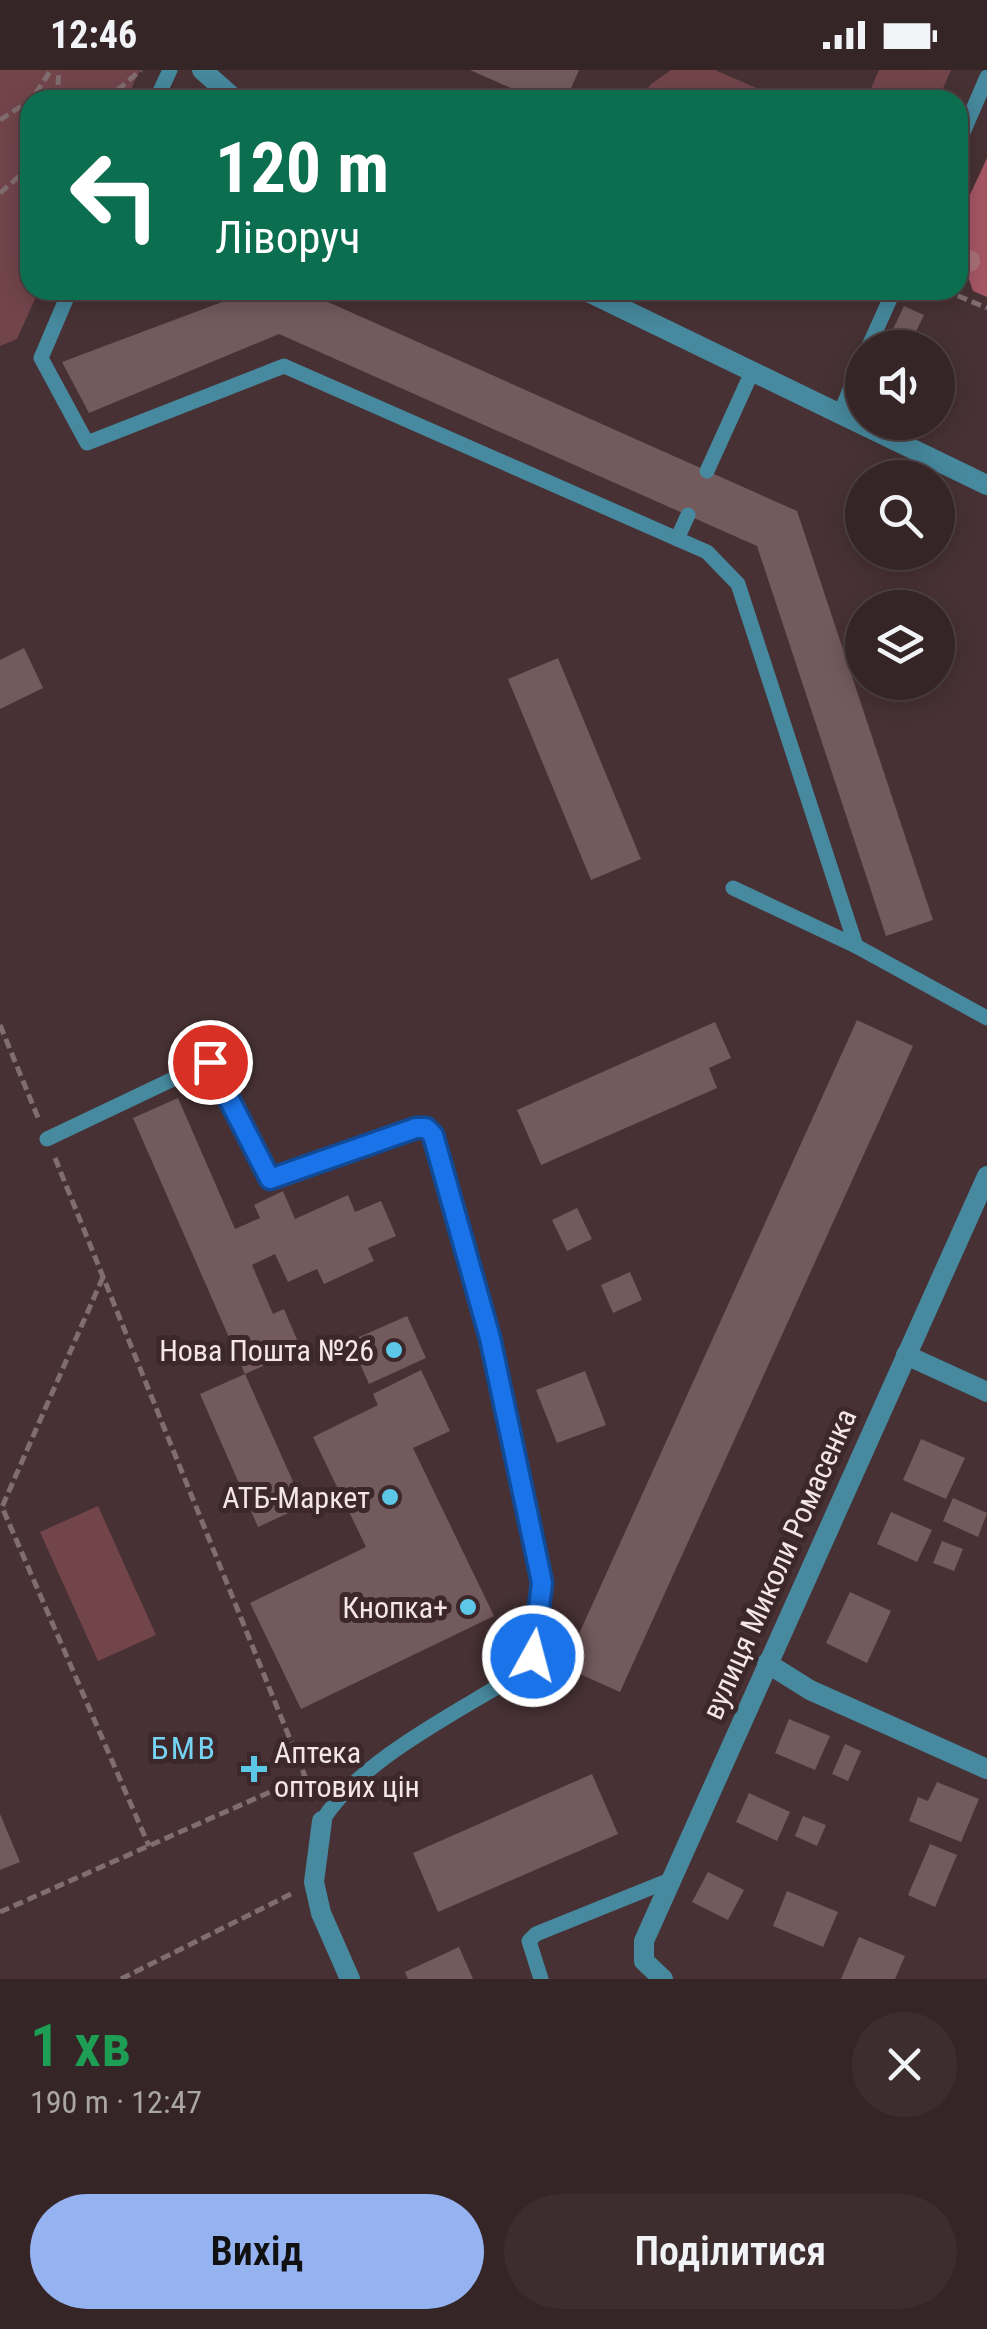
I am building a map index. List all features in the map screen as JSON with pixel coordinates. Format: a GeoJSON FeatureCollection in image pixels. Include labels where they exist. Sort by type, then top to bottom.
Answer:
{"type":"FeatureCollection","features":[{"type":"Feature","properties":{"kind":"street"},"geometry":{"type":"LineString","coordinates":[[202,70],[225,90]]}},
{"type":"Feature","properties":{"kind":"street"},"geometry":{"type":"LineString","coordinates":[[604,300],[987,485]]}},
{"type":"Feature","properties":{"kind":"street","name":"вулиця Миколи Ромасенка"},"geometry":{"type":"LineString","coordinates":[[660,1977],[644,1961],[644,1940],[987,1176]]}},
{"type":"Feature","properties":{"kind":"street"},"geometry":{"type":"LineString","coordinates":[[906,1355],[987,1392]]}},
{"type":"Feature","properties":{"kind":"street"},"geometry":{"type":"LineString","coordinates":[[767,1663],[810,1690],[987,1769]]}},
{"type":"Feature","properties":{"kind":"street"},"geometry":{"type":"LineString","coordinates":[[322,1821],[314,1882],[321,1913],[350,1979]]}},
{"type":"Feature","properties":{"kind":"lane"},"geometry":{"type":"LineString","coordinates":[[968,121],[987,77]]}},
{"type":"Feature","properties":{"kind":"lane"},"geometry":{"type":"LineString","coordinates":[[66,300],[41,358],[80,437],[88,443],[284,366],[707,552],[738,584],[856,946]]}},
{"type":"Feature","properties":{"kind":"lane"},"geometry":{"type":"LineString","coordinates":[[876,330],[890,300]]}},
{"type":"Feature","properties":{"kind":"lane"},"geometry":{"type":"LineString","coordinates":[[708,471],[752,372]]}},
{"type":"Feature","properties":{"kind":"lane"},"geometry":{"type":"LineString","coordinates":[[840,414],[845,402]]}},
{"type":"Feature","properties":{"kind":"lane"},"geometry":{"type":"LineString","coordinates":[[677,539],[688,515]]}},
{"type":"Feature","properties":{"kind":"lane"},"geometry":{"type":"LineString","coordinates":[[733,888],[856,946],[987,1018]]}},
{"type":"Feature","properties":{"kind":"lane"},"geometry":{"type":"LineString","coordinates":[[47,1139],[210,1062],[270,1179],[416,1128],[426,1128],[433,1135],[490,1338],[542,1583],[533,1656],[523,1671],[384,1760],[338,1797],[322,1821]]}},
{"type":"Feature","properties":{"kind":"lane"},"geometry":{"type":"LineString","coordinates":[[541,1979],[529,1951],[529,1941],[536,1934],[670,1880]]}},
{"type":"Feature","properties":{"kind":"path"},"geometry":{"type":"LineString","coordinates":[[39,90],[55,70]]}},
{"type":"Feature","properties":{"kind":"path"},"geometry":{"type":"LineString","coordinates":[[118,90],[141,70]]}},
{"type":"Feature","properties":{"kind":"path"},"geometry":{"type":"LineString","coordinates":[[0,192],[20,175]]}},
{"type":"Feature","properties":{"kind":"path"},"geometry":{"type":"LineString","coordinates":[[0,1025],[322,1821]]}},
{"type":"Feature","properties":{"kind":"path"},"geometry":{"type":"LineString","coordinates":[[103,1277],[2,1508],[149,1846]]}},
{"type":"Feature","properties":{"kind":"path"},"geometry":{"type":"LineString","coordinates":[[0,1912],[306,1776]]}},
{"type":"Feature","properties":{"kind":"path"},"geometry":{"type":"LineString","coordinates":[[121,1979],[314,1882]]}},
{"type":"Feature","properties":{"kind":"shaded area"},"geometry":{"type":"Polygon","coordinates":[[[0,70],[140,70],[131,90],[20,90],[20,300],[35,300],[17,339],[0,346],[0,70]]]}},
{"type":"Feature","properties":{"kind":"shaded area"},"geometry":{"type":"Polygon","coordinates":[[[671,70],[715,70],[761,90],[646,90],[671,70]]]}},
{"type":"Feature","properties":{"kind":"shaded area"},"geometry":{"type":"Polygon","coordinates":[[[879,70],[951,70],[942,90],[870,90],[879,70]]]}},
{"type":"Feature","properties":{"kind":"shaded area"},"geometry":{"type":"Polygon","coordinates":[[[987,158],[987,297],[973,291],[968,275],[968,201],[987,158]]]}},
{"type":"Feature","properties":{"kind":"shaded area"},"geometry":{"type":"Polygon","coordinates":[[[98,1506],[156,1635],[98,1661],[40,1532],[98,1506]]]}},
{"type":"Feature","properties":{"kind":"building"},"geometry":{"type":"Polygon","coordinates":[[[470,70],[579,70],[570,90],[515,90],[470,70]]]}},
{"type":"Feature","properties":{"kind":"building"},"geometry":{"type":"Polygon","coordinates":[[[227,300],[323,300],[797,511],[845,655],[845,700],[860,700],[933,920],[886,936],[757,546],[279,334],[89,413],[62,362],[227,300]]]}},
{"type":"Feature","properties":{"kind":"building"},"geometry":{"type":"Polygon","coordinates":[[[904,306],[924,315],[917,330],[893,330],[904,306]]]}},
{"type":"Feature","properties":{"kind":"building"},"geometry":{"type":"Polygon","coordinates":[[[24,648],[43,688],[0,709],[0,660],[24,648]]]}},
{"type":"Feature","properties":{"kind":"building"},"geometry":{"type":"Polygon","coordinates":[[[558,658],[641,859],[591,880],[508,679],[558,658]]]}},
{"type":"Feature","properties":{"kind":"building"},"geometry":{"type":"Polygon","coordinates":[[[857,1020],[913,1046],[620,1692],[564,1667],[857,1020]]]}},
{"type":"Feature","properties":{"kind":"building"},"geometry":{"type":"Polygon","coordinates":[[[715,1022],[731,1058],[709,1068],[717,1088],[541,1165],[517,1110],[715,1022]]]}},
{"type":"Feature","properties":{"kind":"building"},"geometry":{"type":"Polygon","coordinates":[[[178,1098],[235,1229],[260,1218],[254,1205],[283,1191],[295,1219],[348,1195],[355,1212],[381,1201],[396,1236],[368,1248],[374,1261],[324,1284],[317,1269],[288,1282],[275,1254],[252,1265],[273,1314],[284,1309],[301,1349],[245,1374],[133,1118],[178,1098]]]}},
{"type":"Feature","properties":{"kind":"building"},"geometry":{"type":"Polygon","coordinates":[[[577,1208],[592,1239],[567,1251],[552,1220],[577,1208]]]}},
{"type":"Feature","properties":{"kind":"building"},"geometry":{"type":"Polygon","coordinates":[[[630,1272],[642,1300],[613,1313],[601,1285],[630,1272]]]}},
{"type":"Feature","properties":{"kind":"building"},"geometry":{"type":"Polygon","coordinates":[[[407,1316],[426,1358],[369,1384],[350,1341],[407,1316]]]}},
{"type":"Feature","properties":{"kind":"building","name":"АТБ-Маркет"},"geometry":{"type":"Polygon","coordinates":[[[421,1370],[450,1431],[413,1448],[494,1616],[301,1709],[250,1603],[366,1547],[313,1437],[378,1405],[373,1394],[421,1370]]]}},
{"type":"Feature","properties":{"kind":"building"},"geometry":{"type":"Polygon","coordinates":[[[585,1371],[606,1425],[557,1443],[536,1390],[585,1371]]]}},
{"type":"Feature","properties":{"kind":"building"},"geometry":{"type":"Polygon","coordinates":[[[245,1374],[304,1506],[258,1527],[200,1394],[245,1374]]]}},
{"type":"Feature","properties":{"kind":"building"},"geometry":{"type":"Polygon","coordinates":[[[921,1439],[965,1458],[946,1499],[903,1480],[921,1439]]]}},
{"type":"Feature","properties":{"kind":"building"},"geometry":{"type":"Polygon","coordinates":[[[953,1498],[987,1513],[978,1537],[943,1521],[953,1498]]]}},
{"type":"Feature","properties":{"kind":"building"},"geometry":{"type":"Polygon","coordinates":[[[891,1512],[932,1530],[917,1562],[877,1544],[891,1512]]]}},
{"type":"Feature","properties":{"kind":"building"},"geometry":{"type":"Polygon","coordinates":[[[942,1541],[963,1549],[954,1571],[933,1563],[942,1541]]]}},
{"type":"Feature","properties":{"kind":"building"},"geometry":{"type":"Polygon","coordinates":[[[850,1592],[891,1611],[867,1663],[826,1643],[850,1592]]]}},
{"type":"Feature","properties":{"kind":"building"},"geometry":{"type":"Polygon","coordinates":[[[789,1719],[830,1736],[815,1770],[775,1753],[789,1719]]]}},
{"type":"Feature","properties":{"kind":"building"},"geometry":{"type":"Polygon","coordinates":[[[845,1744],[861,1751],[848,1781],[832,1774],[845,1744]]]}},
{"type":"Feature","properties":{"kind":"building","name":"Аптека оптових цін"},"geometry":{"type":"Polygon","coordinates":[[[259,1757],[266,1774],[249,1781],[242,1763],[259,1757]]]}},
{"type":"Feature","properties":{"kind":"building"},"geometry":{"type":"Polygon","coordinates":[[[592,1774],[618,1834],[438,1912],[413,1853],[592,1774]]]}},
{"type":"Feature","properties":{"kind":"building"},"geometry":{"type":"Polygon","coordinates":[[[937,1782],[979,1799],[961,1842],[909,1821],[918,1797],[928,1801],[937,1782]]]}},
{"type":"Feature","properties":{"kind":"building"},"geometry":{"type":"Polygon","coordinates":[[[749,1793],[790,1812],[777,1841],[736,1822],[749,1793]]]}},
{"type":"Feature","properties":{"kind":"building"},"geometry":{"type":"Polygon","coordinates":[[[0,1814],[20,1862],[0,1870],[0,1814]]]}},
{"type":"Feature","properties":{"kind":"building"},"geometry":{"type":"Polygon","coordinates":[[[803,1816],[826,1825],[817,1846],[795,1836],[803,1816]]]}},
{"type":"Feature","properties":{"kind":"building"},"geometry":{"type":"Polygon","coordinates":[[[930,1844],[957,1855],[935,1907],[908,1895],[930,1844]]]}},
{"type":"Feature","properties":{"kind":"building"},"geometry":{"type":"Polygon","coordinates":[[[708,1872],[744,1890],[728,1920],[692,1902],[708,1872]]]}},
{"type":"Feature","properties":{"kind":"building"},"geometry":{"type":"Polygon","coordinates":[[[787,1891],[838,1912],[823,1947],[773,1926],[787,1891]]]}},
{"type":"Feature","properties":{"kind":"building"},"geometry":{"type":"Polygon","coordinates":[[[859,1937],[905,1956],[895,1979],[841,1979],[859,1937]]]}},
{"type":"Feature","properties":{"kind":"building"},"geometry":{"type":"Polygon","coordinates":[[[459,1947],[473,1979],[408,1979],[405,1972],[459,1947]]]}},
{"type":"Feature","properties":{"kind":"place","name":"Нова Пошта №26"},"geometry":{"type":"Point","coordinates":[394,1350]}},
{"type":"Feature","properties":{"kind":"place","name":"АТБ-Маркет"},"geometry":{"type":"Point","coordinates":[390,1497]}},
{"type":"Feature","properties":{"kind":"place","name":"Кнопка+"},"geometry":{"type":"Point","coordinates":[468,1607]}},
{"type":"Feature","properties":{"kind":"place","name":"Аптека оптових цін"},"geometry":{"type":"Point","coordinates":[254,1769]}},
{"type":"Feature","properties":{"kind":"district","name":"БМВ"},"geometry":{"type":"Point","coordinates":[184,1748]}},
{"type":"Feature","properties":{"kind":"route"},"geometry":{"type":"LineString","coordinates":[[210,1062],[263,1172],[270,1179],[416,1128],[426,1128],[433,1135],[490,1338],[542,1583],[533,1656]]}}]}
